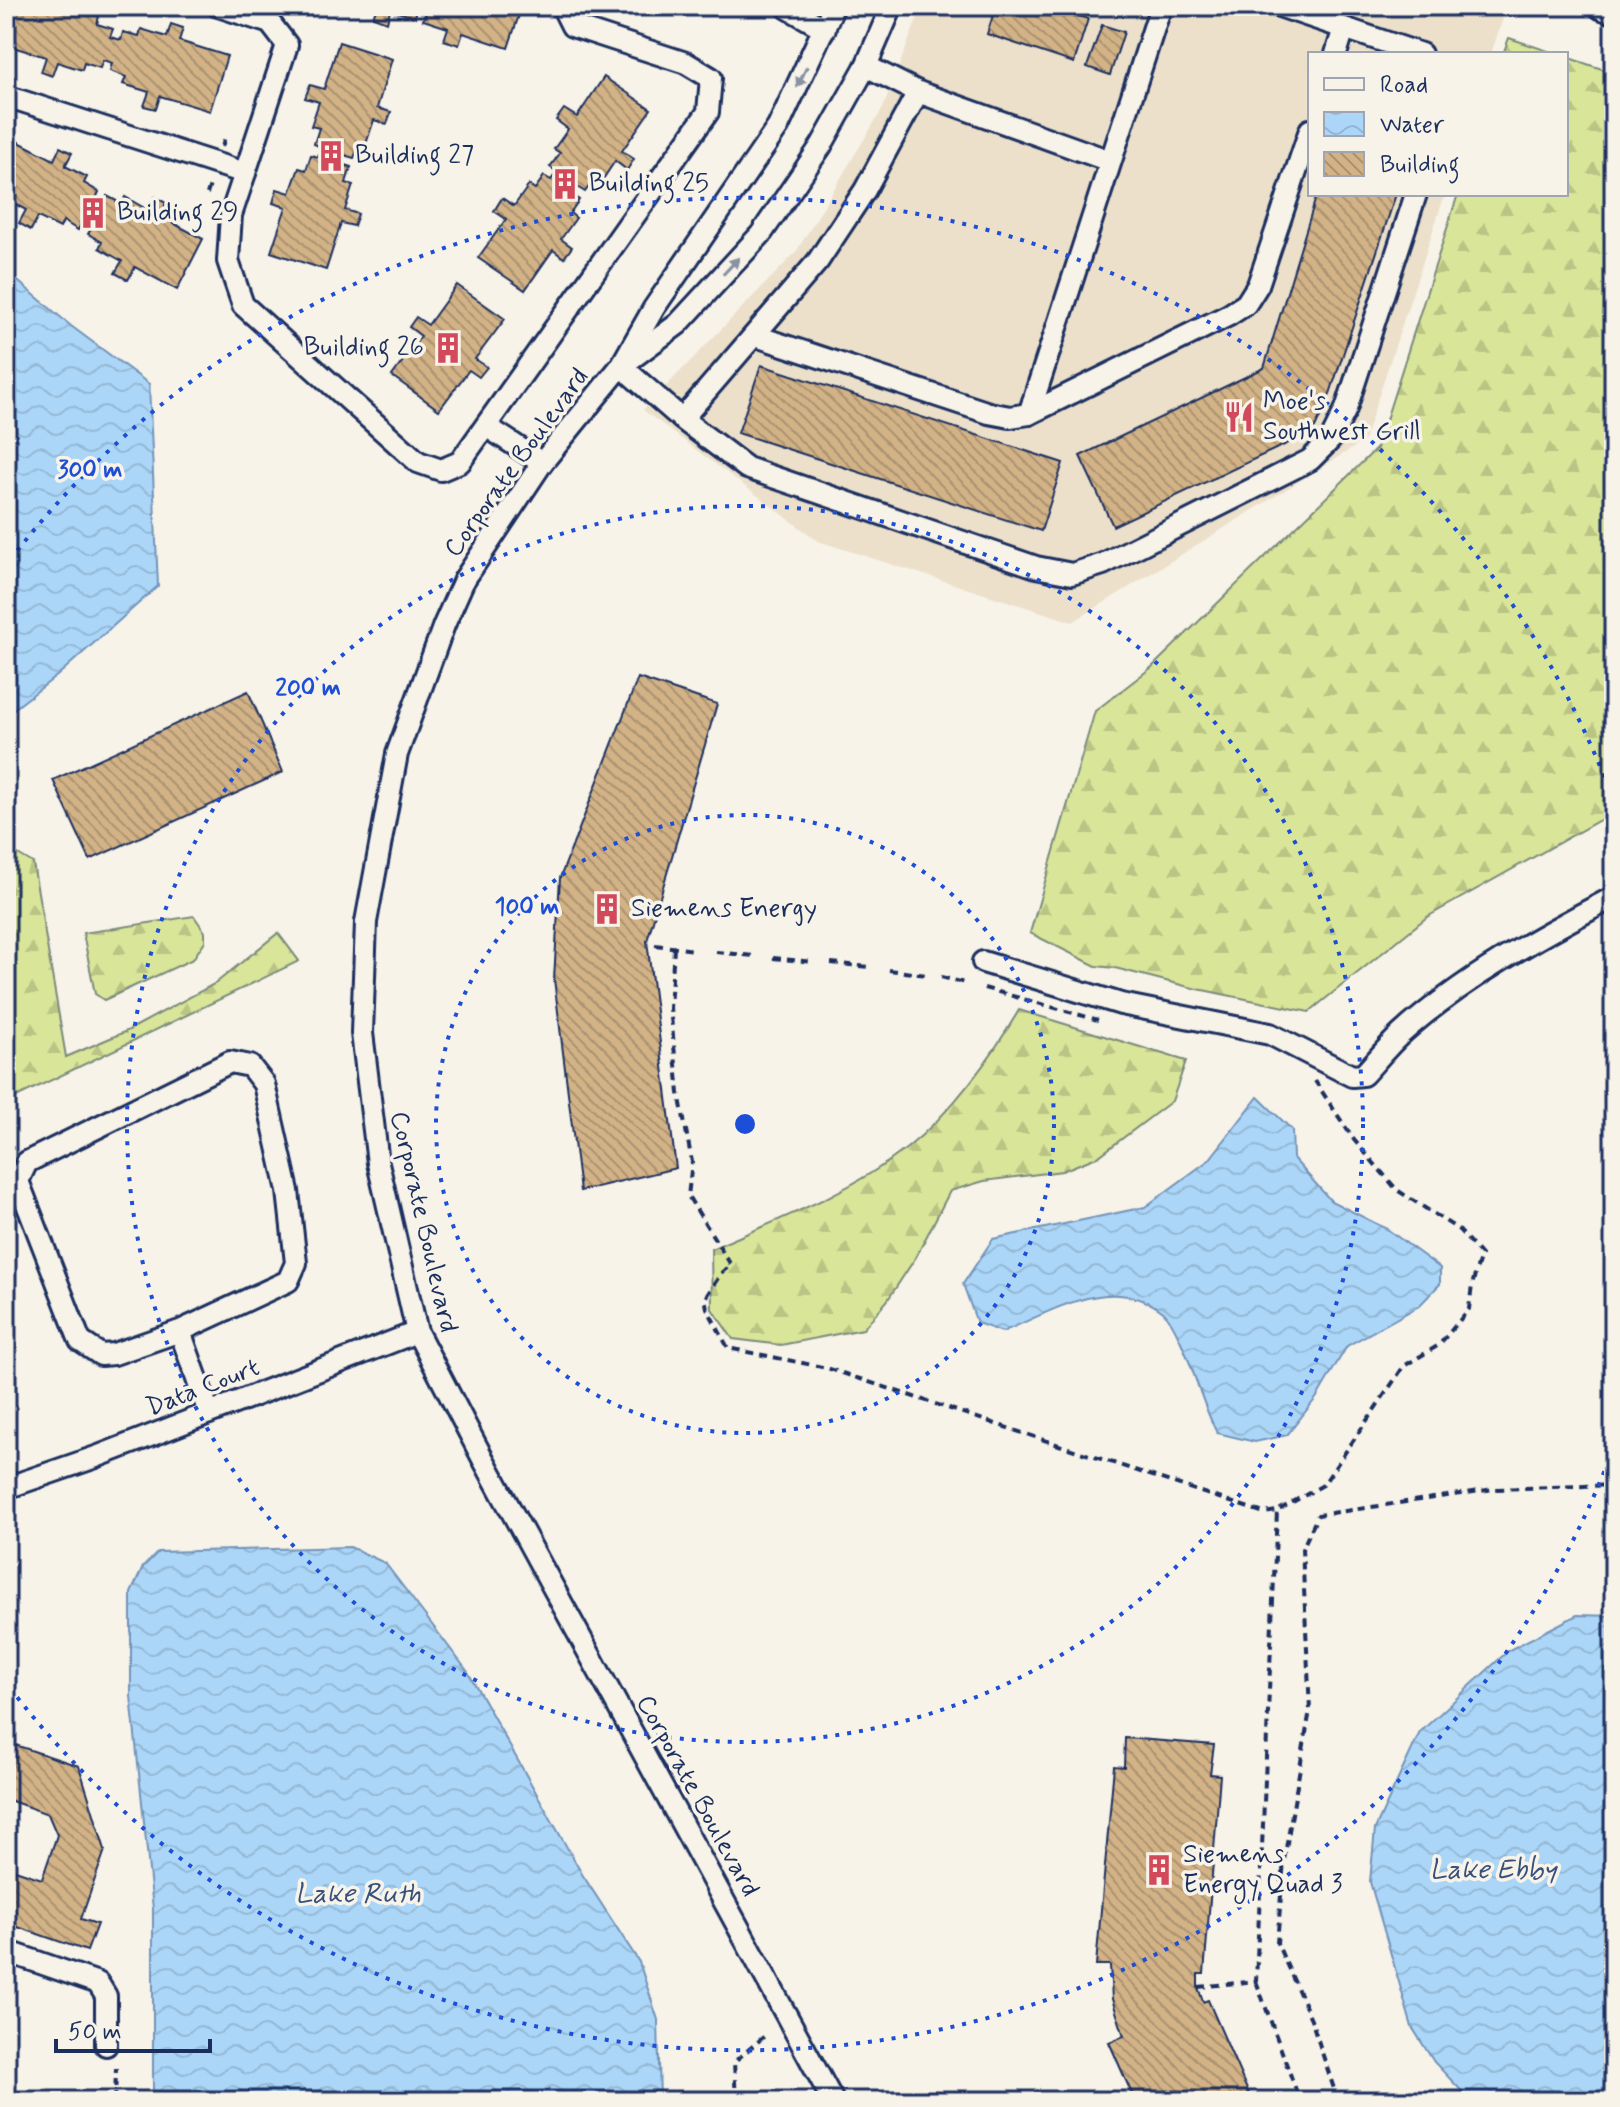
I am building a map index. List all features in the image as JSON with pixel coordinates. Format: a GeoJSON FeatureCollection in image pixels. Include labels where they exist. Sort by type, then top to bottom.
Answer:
{"type":"FeatureCollection","features":[{"type":"Feature","properties":{"kind":"main road"},"geometry":{"type":"LineString","coordinates":[[1603,6],[1614,10]]}},
{"type":"Feature","properties":{"kind":"street"},"geometry":{"type":"LineString","coordinates":[[218,6],[270,23],[287,45],[231,215],[228,261],[243,305],[418,462],[441,470],[460,462],[708,112],[711,78],[686,63],[572,26],[562,6]]}},
{"type":"Feature","properties":{"kind":"street"},"geometry":{"type":"LineString","coordinates":[[789,6],[825,29]]}},
{"type":"Feature","properties":{"kind":"street","name":"Corporate Boulevard"},"geometry":{"type":"LineString","coordinates":[[833,2101],[489,1471],[417,1332],[378,1163],[362,1033],[366,922],[397,754],[444,625],[464,580],[542,463],[621,366],[654,308],[778,127],[834,6]]}},
{"type":"Feature","properties":{"kind":"street","name":"Corporate Boulevard"},"geometry":{"type":"LineString","coordinates":[[621,366],[678,324],[761,234],[821,146],[866,66],[892,6]]}},
{"type":"Feature","properties":{"kind":"street"},"geometry":{"type":"LineString","coordinates":[[1029,414],[1161,6]]}},
{"type":"Feature","properties":{"kind":"street"},"geometry":{"type":"LineString","coordinates":[[1279,6],[1415,52]]}},
{"type":"Feature","properties":{"kind":"street"},"geometry":{"type":"LineString","coordinates":[[1337,52],[1344,28]]}},
{"type":"Feature","properties":{"kind":"street"},"geometry":{"type":"LineString","coordinates":[[866,66],[918,92],[1110,161]]}},
{"type":"Feature","properties":{"kind":"street"},"geometry":{"type":"LineString","coordinates":[[682,419],[818,261],[865,190],[918,92]]}},
{"type":"Feature","properties":{"kind":"street"},"geometry":{"type":"LineString","coordinates":[[6,96],[245,173]]}},
{"type":"Feature","properties":{"kind":"street"},"geometry":{"type":"LineString","coordinates":[[756,336],[989,413],[1010,417],[1029,414],[1246,304],[1258,285],[1308,136]]}},
{"type":"Feature","properties":{"kind":"street"},"geometry":{"type":"LineString","coordinates":[[621,366],[682,419],[747,468],[1036,567],[1072,574],[1103,564],[1310,460],[1331,439],[1346,409],[1415,196]]}},
{"type":"Feature","properties":{"kind":"street"},"geometry":{"type":"LineString","coordinates":[[486,426],[542,463]]}},
{"type":"Feature","properties":{"kind":"street"},"geometry":{"type":"LineString","coordinates":[[983,962],[1121,1004],[1270,1034],[1352,1076],[1363,1075],[1401,1034],[1461,988],[1555,928],[1614,897]]}},
{"type":"Feature","properties":{"kind":"street"},"geometry":{"type":"LineString","coordinates":[[230,1062],[250,1066],[264,1084],[288,1191],[296,1263],[288,1281],[180,1331],[114,1354],[101,1355],[80,1341],[18,1181],[27,1162],[230,1062]]}},
{"type":"Feature","properties":{"kind":"street"},"geometry":{"type":"LineString","coordinates":[[180,1331],[209,1413]]}},
{"type":"Feature","properties":{"kind":"street","name":"Data Court"},"geometry":{"type":"LineString","coordinates":[[6,1488],[417,1332]]}},
{"type":"Feature","properties":{"kind":"street"},"geometry":{"type":"LineString","coordinates":[[6,1951],[98,1983],[106,1996],[106,2045]]}},
{"type":"Feature","properties":{"kind":"path"},"geometry":{"type":"LineString","coordinates":[[655,945],[695,950]]}},
{"type":"Feature","properties":{"kind":"path"},"geometry":{"type":"LineString","coordinates":[[674,948],[670,1008],[679,1093],[692,1162],[688,1196],[731,1265],[722,1272],[705,1298],[728,1348],[827,1368],[1264,1513],[1277,1511],[1323,1485],[1404,1366],[1439,1345],[1469,1309],[1481,1255],[1459,1230],[1397,1190],[1354,1140],[1313,1078]]}},
{"type":"Feature","properties":{"kind":"path"},"geometry":{"type":"LineString","coordinates":[[716,952],[754,956]]}},
{"type":"Feature","properties":{"kind":"path"},"geometry":{"type":"LineString","coordinates":[[773,958],[813,962]]}},
{"type":"Feature","properties":{"kind":"path"},"geometry":{"type":"LineString","coordinates":[[831,963],[869,967]]}},
{"type":"Feature","properties":{"kind":"path"},"geometry":{"type":"LineString","coordinates":[[889,970],[927,975]]}},
{"type":"Feature","properties":{"kind":"path"},"geometry":{"type":"LineString","coordinates":[[941,977],[965,983]]}},
{"type":"Feature","properties":{"kind":"path"},"geometry":{"type":"LineString","coordinates":[[984,988],[1101,1020]]}},
{"type":"Feature","properties":{"kind":"path"},"geometry":{"type":"LineString","coordinates":[[1338,2101],[1311,2019],[1277,1943],[1284,1860],[1310,1710],[1302,1549],[1318,1515],[1494,1489],[1614,1485]]}},
{"type":"Feature","properties":{"kind":"path"},"geometry":{"type":"LineString","coordinates":[[1277,1511],[1256,1981],[1300,2101]]}},
{"type":"Feature","properties":{"kind":"path"},"geometry":{"type":"LineString","coordinates":[[1198,1987],[1256,1981]]}},
{"type":"Feature","properties":{"kind":"path"},"geometry":{"type":"LineString","coordinates":[[736,2101],[734,2062],[767,2034]]}},
{"type":"Feature","properties":{"kind":"path"},"geometry":{"type":"LineString","coordinates":[[115,2101],[116,2068]]}},
{"type":"Feature","properties":{"kind":"shaded area"},"geometry":{"type":"Polygon","coordinates":[[[922,6],[1488,6],[1505,12],[1492,52],[1308,52],[1308,196],[1444,196],[1364,441],[1073,622],[818,541],[643,410],[796,252],[883,108],[922,6]]]}},
{"type":"Feature","properties":{"kind":"green space"},"geometry":{"type":"Polygon","coordinates":[[[1509,38],[1551,52],[1504,52],[1509,38]]]}},
{"type":"Feature","properties":{"kind":"green space"},"geometry":{"type":"Polygon","coordinates":[[[1568,58],[1614,73],[1614,817],[1598,821],[1427,917],[1309,1012],[1096,966],[1030,933],[1095,711],[1152,667],[1377,448],[1457,196],[1568,196],[1568,58]]]}},
{"type":"Feature","properties":{"kind":"green space"},"geometry":{"type":"Polygon","coordinates":[[[6,847],[33,863],[66,1057],[129,1030],[216,983],[278,933],[299,961],[6,1102],[6,847]]]}},
{"type":"Feature","properties":{"kind":"green space"},"geometry":{"type":"Polygon","coordinates":[[[194,916],[205,932],[205,941],[193,959],[104,1000],[95,994],[83,933],[194,916]]]}},
{"type":"Feature","properties":{"kind":"green space"},"geometry":{"type":"Polygon","coordinates":[[[1019,1010],[1186,1061],[1172,1101],[1099,1156],[1062,1171],[984,1181],[950,1191],[916,1257],[887,1301],[863,1329],[781,1345],[733,1339],[712,1309],[711,1249],[837,1192],[907,1148],[969,1084],[1019,1010]]]}},
{"type":"Feature","properties":{"kind":"water"},"geometry":{"type":"Polygon","coordinates":[[[6,271],[71,326],[149,384],[158,586],[58,675],[6,715],[6,271]]]}},
{"type":"Feature","properties":{"kind":"water"},"geometry":{"type":"Polygon","coordinates":[[[1258,1097],[1292,1130],[1293,1158],[1331,1201],[1387,1229],[1440,1268],[1440,1284],[1419,1306],[1347,1346],[1317,1397],[1287,1435],[1255,1442],[1217,1433],[1173,1325],[1162,1311],[1142,1300],[1122,1295],[1082,1299],[1002,1332],[977,1323],[963,1284],[993,1239],[1145,1207],[1209,1160],[1258,1097]]]}},
{"type":"Feature","properties":{"kind":"water","name":"Lake Ruth"},"geometry":{"type":"Polygon","coordinates":[[[350,1547],[385,1563],[468,1672],[582,1874],[639,1962],[658,2020],[660,2101],[153,2101],[153,1909],[131,1696],[131,1593],[143,1567],[158,1552],[350,1547]]]}},
{"type":"Feature","properties":{"kind":"water","name":"Lake Ebby"},"geometry":{"type":"Polygon","coordinates":[[[1577,1615],[1614,1616],[1614,2101],[1471,2101],[1434,2062],[1412,2027],[1370,1882],[1375,1829],[1420,1732],[1509,1650],[1577,1615]]]}},
{"type":"Feature","properties":{"kind":"building"},"geometry":{"type":"Polygon","coordinates":[[[14,6],[75,6],[99,16],[97,24],[113,29],[110,37],[121,40],[123,32],[139,36],[141,29],[167,37],[171,24],[183,28],[179,41],[227,56],[210,111],[160,96],[156,109],[144,106],[149,92],[123,84],[126,77],[110,71],[112,63],[103,60],[100,68],[84,63],[82,70],[57,62],[52,76],[41,72],[46,57],[6,45],[6,30],[14,6]]]}},
{"type":"Feature","properties":{"kind":"building"},"geometry":{"type":"Polygon","coordinates":[[[377,6],[522,6],[508,48],[463,33],[459,45],[444,40],[448,28],[423,20],[427,11],[417,9],[415,17],[390,10],[387,22],[373,17],[377,6]]]}},
{"type":"Feature","properties":{"kind":"building"},"geometry":{"type":"Polygon","coordinates":[[[996,6],[1047,6],[1088,19],[1074,63],[987,34],[996,6]]]}},
{"type":"Feature","properties":{"kind":"building"},"geometry":{"type":"Polygon","coordinates":[[[1102,25],[1124,32],[1110,75],[1087,67],[1102,25]]]}},
{"type":"Feature","properties":{"kind":"building","name":"Building 27"},"geometry":{"type":"Polygon","coordinates":[[[339,42],[392,59],[377,108],[391,112],[387,124],[374,120],[366,144],[360,142],[354,158],[344,155],[341,164],[351,167],[346,183],[353,185],[345,210],[358,214],[354,226],[341,223],[326,270],[271,252],[286,207],[273,203],[277,189],[290,193],[299,168],[306,170],[311,155],[318,157],[321,147],[314,144],[319,128],[311,126],[319,102],[305,98],[310,85],[324,89],[339,42]]]}},
{"type":"Feature","properties":{"kind":"building","name":"Building 25"},"geometry":{"type":"Polygon","coordinates":[[[604,77],[651,109],[622,151],[634,159],[627,170],[615,161],[601,182],[595,178],[585,192],[577,187],[571,194],[579,200],[570,213],[576,218],[561,239],[572,247],[564,258],[553,250],[525,290],[478,258],[506,219],[494,211],[502,198],[514,206],[529,185],[535,189],[544,176],[551,180],[557,172],[550,167],[560,153],[554,149],[568,129],[556,120],[564,109],[577,117],[604,77]]]}},
{"type":"Feature","properties":{"kind":"building","name":"Building 29"},"geometry":{"type":"Polygon","coordinates":[[[9,137],[54,160],[60,147],[72,153],[65,166],[87,177],[84,183],[99,192],[95,201],[103,205],[107,196],[122,204],[125,197],[148,210],[155,197],[166,203],[160,216],[203,239],[177,290],[135,267],[128,280],[115,273],[122,261],[99,248],[102,242],[88,234],[92,227],[82,222],[78,230],[63,221],[60,228],[38,217],[31,230],[19,223],[26,210],[6,199],[6,142],[9,137]]]}},
{"type":"Feature","properties":{"kind":"building"},"geometry":{"type":"Polygon","coordinates":[[[1316,196],[1395,196],[1328,400],[1315,428],[1113,526],[1080,456],[1264,368],[1316,196]]]}},
{"type":"Feature","properties":{"kind":"building","name":"Building 26"},"geometry":{"type":"Polygon","coordinates":[[[457,285],[505,319],[475,359],[487,367],[479,377],[469,370],[439,410],[392,376],[421,336],[409,327],[416,317],[428,325],[457,285]]]}},
{"type":"Feature","properties":{"kind":"building"},"geometry":{"type":"Polygon","coordinates":[[[761,365],[1063,463],[1041,531],[738,433],[761,365]]]}},
{"type":"Feature","properties":{"kind":"building","name":"Siemens Energy"},"geometry":{"type":"Polygon","coordinates":[[[638,678],[717,704],[647,941],[676,1168],[580,1191],[554,979],[560,878],[638,678]]]}},
{"type":"Feature","properties":{"kind":"building"},"geometry":{"type":"Polygon","coordinates":[[[248,691],[283,772],[90,860],[53,780],[248,691]]]}},
{"type":"Feature","properties":{"kind":"building","name":"Siemens Energy Quad 3"},"geometry":{"type":"Polygon","coordinates":[[[1125,1738],[1214,1745],[1210,1774],[1220,1775],[1204,1974],[1198,1974],[1198,1987],[1203,2002],[1208,2000],[1252,2101],[1135,2101],[1109,2042],[1124,2036],[1112,1999],[1110,1965],[1096,1965],[1114,1766],[1124,1767],[1125,1738]]]}},
{"type":"Feature","properties":{"kind":"building"},"geometry":{"type":"Polygon","coordinates":[[[6,1742],[79,1766],[105,1850],[81,1919],[97,1924],[87,1951],[6,1923],[6,1867],[42,1879],[57,1835],[48,1814],[6,1799],[6,1742]]]}},
{"type":"Feature","properties":{"kind":"place","name":"Building 27"},"geometry":{"type":"Point","coordinates":[331,156]}},
{"type":"Feature","properties":{"kind":"place","name":"Building 25"},"geometry":{"type":"Point","coordinates":[565,184]}},
{"type":"Feature","properties":{"kind":"place","name":"Building 29"},"geometry":{"type":"Point","coordinates":[93,213]}},
{"type":"Feature","properties":{"kind":"place","name":"Building 26"},"geometry":{"type":"Point","coordinates":[448,348]}},
{"type":"Feature","properties":{"kind":"place","name":"Moe's Southwest Grill"},"geometry":{"type":"Point","coordinates":[1239,417]}},
{"type":"Feature","properties":{"kind":"place","name":"Siemens Energy"},"geometry":{"type":"Point","coordinates":[607,909]}},
{"type":"Feature","properties":{"kind":"place","name":"Siemens Energy Quad 3"},"geometry":{"type":"Point","coordinates":[1159,1870]}}]}
